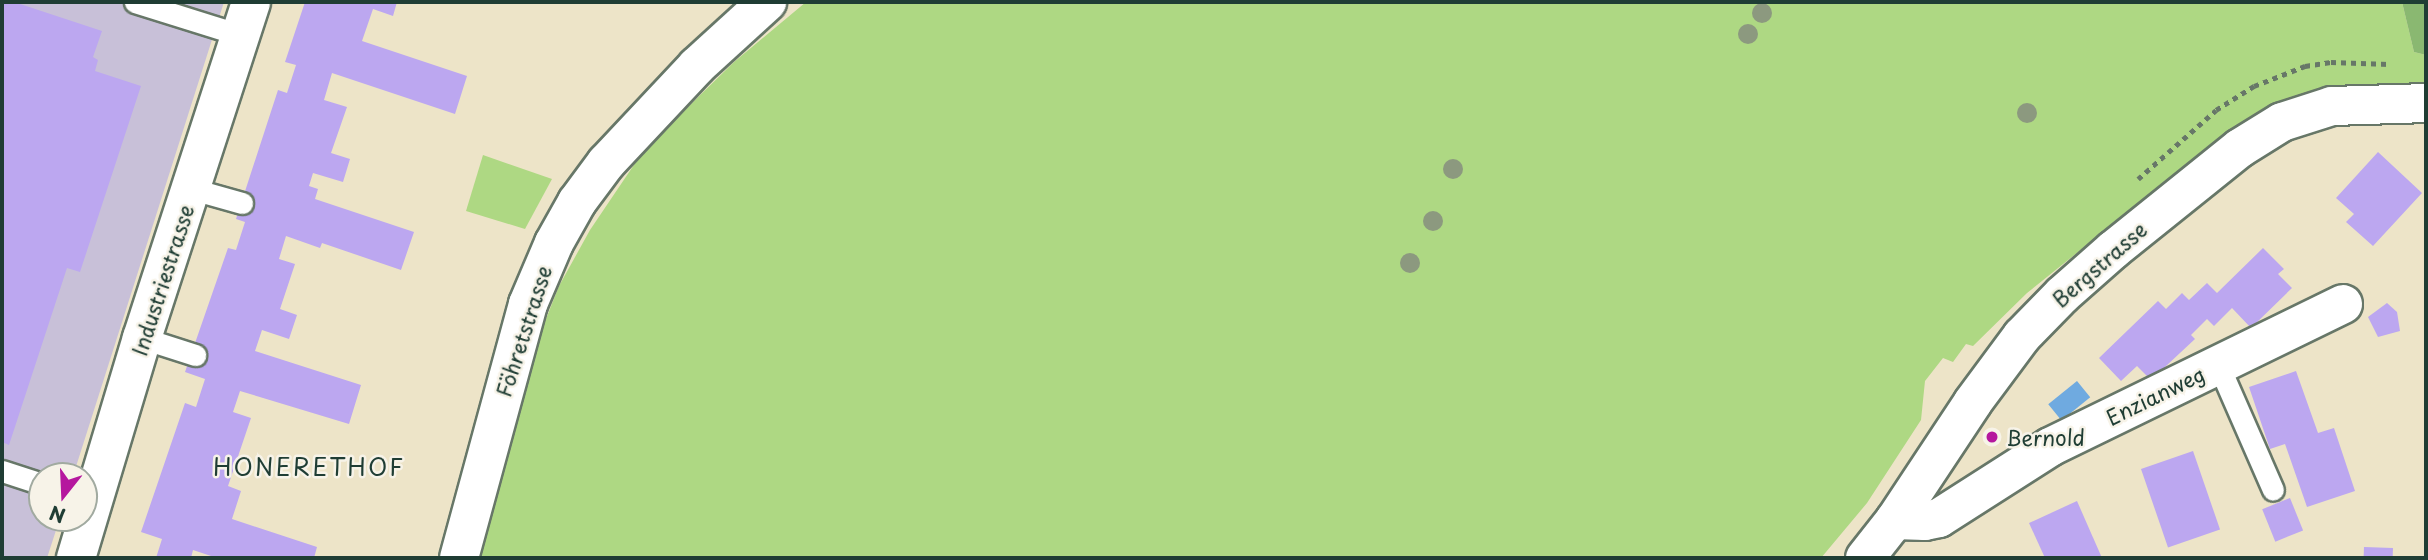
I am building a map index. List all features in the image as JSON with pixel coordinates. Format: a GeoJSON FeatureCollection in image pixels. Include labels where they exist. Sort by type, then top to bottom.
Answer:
{"type":"FeatureCollection","features":[{"type":"Feature","properties":{"kind":"street","name":"Föhretstrasse"},"geometry":{"type":"LineString","coordinates":[[458,558],[528,304],[554,243],[577,202],[606,163],[726,38],[767,2]]}},
{"type":"Feature","properties":{"kind":"street","name":"Industriestrasse"},"geometry":{"type":"LineString","coordinates":[[98,472],[245,19]]}},
{"type":"Feature","properties":{"kind":"street","name":"Bergstrasse"},"geometry":{"type":"LineString","coordinates":[[1865,558],[1895,520],[1973,402],[2040,316],[2113,250],[2240,148],[2282,122],[2332,106],[2426,103]]}},
{"type":"Feature","properties":{"kind":"street","name":"Enzianweg"},"geometry":{"type":"LineString","coordinates":[[1895,520],[1925,521],[1939,518],[2050,447],[2343,304]]}},
{"type":"Feature","properties":{"kind":"street","name":"Industriestrasse"},"geometry":{"type":"LineString","coordinates":[[76,558],[82,532]]}},
{"type":"Feature","properties":{"kind":"lane"},"geometry":{"type":"LineString","coordinates":[[135,2],[245,19]]}},
{"type":"Feature","properties":{"kind":"lane"},"geometry":{"type":"LineString","coordinates":[[192,188],[242,203]]}},
{"type":"Feature","properties":{"kind":"lane"},"geometry":{"type":"LineString","coordinates":[[142,338],[195,355]]}},
{"type":"Feature","properties":{"kind":"lane"},"geometry":{"type":"LineString","coordinates":[[2218,364],[2273,490]]}},
{"type":"Feature","properties":{"kind":"lane"},"geometry":{"type":"LineString","coordinates":[[2,471],[28,479]]}},
{"type":"Feature","properties":{"kind":"shaded area"},"geometry":{"type":"Polygon","coordinates":[[[2,2],[224,2],[77,462],[28,462],[28,532],[55,532],[47,558],[2,558],[2,2]]]}},
{"type":"Feature","properties":{"kind":"green space"},"geometry":{"type":"Polygon","coordinates":[[[806,2],[2402,2],[2414,52],[2426,55],[2426,85],[2343,86],[2264,109],[2210,146],[2027,293],[1973,346],[1966,344],[1953,362],[1943,358],[1925,381],[1921,420],[1867,503],[1821,558],[479,558],[540,334],[559,286],[590,230],[644,150],[734,62],[806,2]]]}},
{"type":"Feature","properties":{"kind":"green space"},"geometry":{"type":"Polygon","coordinates":[[[2402,2],[2426,2],[2426,55],[2414,52],[2402,2]]]}},
{"type":"Feature","properties":{"kind":"green space"},"geometry":{"type":"Polygon","coordinates":[[[483,155],[552,179],[525,229],[466,211],[483,155]]]}},
{"type":"Feature","properties":{"kind":"water"},"geometry":{"type":"Polygon","coordinates":[[[2077,381],[2090,397],[2061,421],[2048,404],[2077,381]]]}},
{"type":"Feature","properties":{"kind":"building"},"geometry":{"type":"Polygon","coordinates":[[[2,2],[14,2],[102,31],[93,57],[98,60],[95,71],[141,86],[80,272],[67,268],[9,445],[2,442],[2,2]]]}},
{"type":"Feature","properties":{"kind":"building"},"geometry":{"type":"Polygon","coordinates":[[[305,2],[397,2],[393,16],[373,9],[362,41],[467,76],[455,114],[332,73],[324,100],[347,107],[331,153],[350,159],[343,182],[313,173],[309,186],[318,189],[315,199],[414,232],[401,270],[322,243],[320,248],[286,236],[279,259],[295,264],[280,309],[297,315],[289,339],[262,330],[255,351],[361,385],[349,424],[240,391],[233,412],[251,418],[228,486],[241,491],[232,519],[317,547],[314,558],[217,558],[193,550],[191,558],[156,558],[162,539],[141,532],[185,403],[196,407],[205,379],[185,372],[228,248],[236,250],[245,222],[236,219],[278,90],[287,93],[296,65],[285,62],[305,2]]]}},
{"type":"Feature","properties":{"kind":"building"},"geometry":{"type":"Polygon","coordinates":[[[2378,152],[2422,193],[2373,246],[2346,222],[2354,214],[2336,198],[2378,152]]]}},
{"type":"Feature","properties":{"kind":"building"},"geometry":{"type":"Polygon","coordinates":[[[2263,248],[2284,269],[2278,274],[2292,288],[2251,328],[2232,308],[2214,326],[2207,319],[2191,335],[2195,339],[2151,380],[2137,366],[2121,381],[2099,358],[2158,301],[2166,309],[2182,293],[2189,300],[2207,283],[2217,293],[2263,248]]]}},
{"type":"Feature","properties":{"kind":"building"},"geometry":{"type":"Polygon","coordinates":[[[2387,303],[2397,312],[2400,331],[2378,337],[2368,317],[2387,303]]]}},
{"type":"Feature","properties":{"kind":"building"},"geometry":{"type":"Polygon","coordinates":[[[2296,371],[2318,433],[2334,428],[2355,491],[2307,507],[2285,444],[2270,449],[2249,387],[2296,371]]]}},
{"type":"Feature","properties":{"kind":"building"},"geometry":{"type":"Polygon","coordinates":[[[2193,451],[2220,529],[2168,547],[2141,469],[2193,451]]]}},
{"type":"Feature","properties":{"kind":"building"},"geometry":{"type":"Polygon","coordinates":[[[2290,498],[2303,530],[2275,542],[2262,509],[2290,498]]]}},
{"type":"Feature","properties":{"kind":"building"},"geometry":{"type":"Polygon","coordinates":[[[2077,501],[2102,558],[2045,558],[2029,523],[2077,501]]]}},
{"type":"Feature","properties":{"kind":"building"},"geometry":{"type":"Polygon","coordinates":[[[2364,547],[2393,548],[2393,558],[2364,558],[2364,547]]]}},
{"type":"Feature","properties":{"kind":"place","name":"Bernold"},"geometry":{"type":"Point","coordinates":[1992,437]}},
{"type":"Feature","properties":{"kind":"district","name":"HONERETHOF"},"geometry":{"type":"Point","coordinates":[309,467]}}]}
